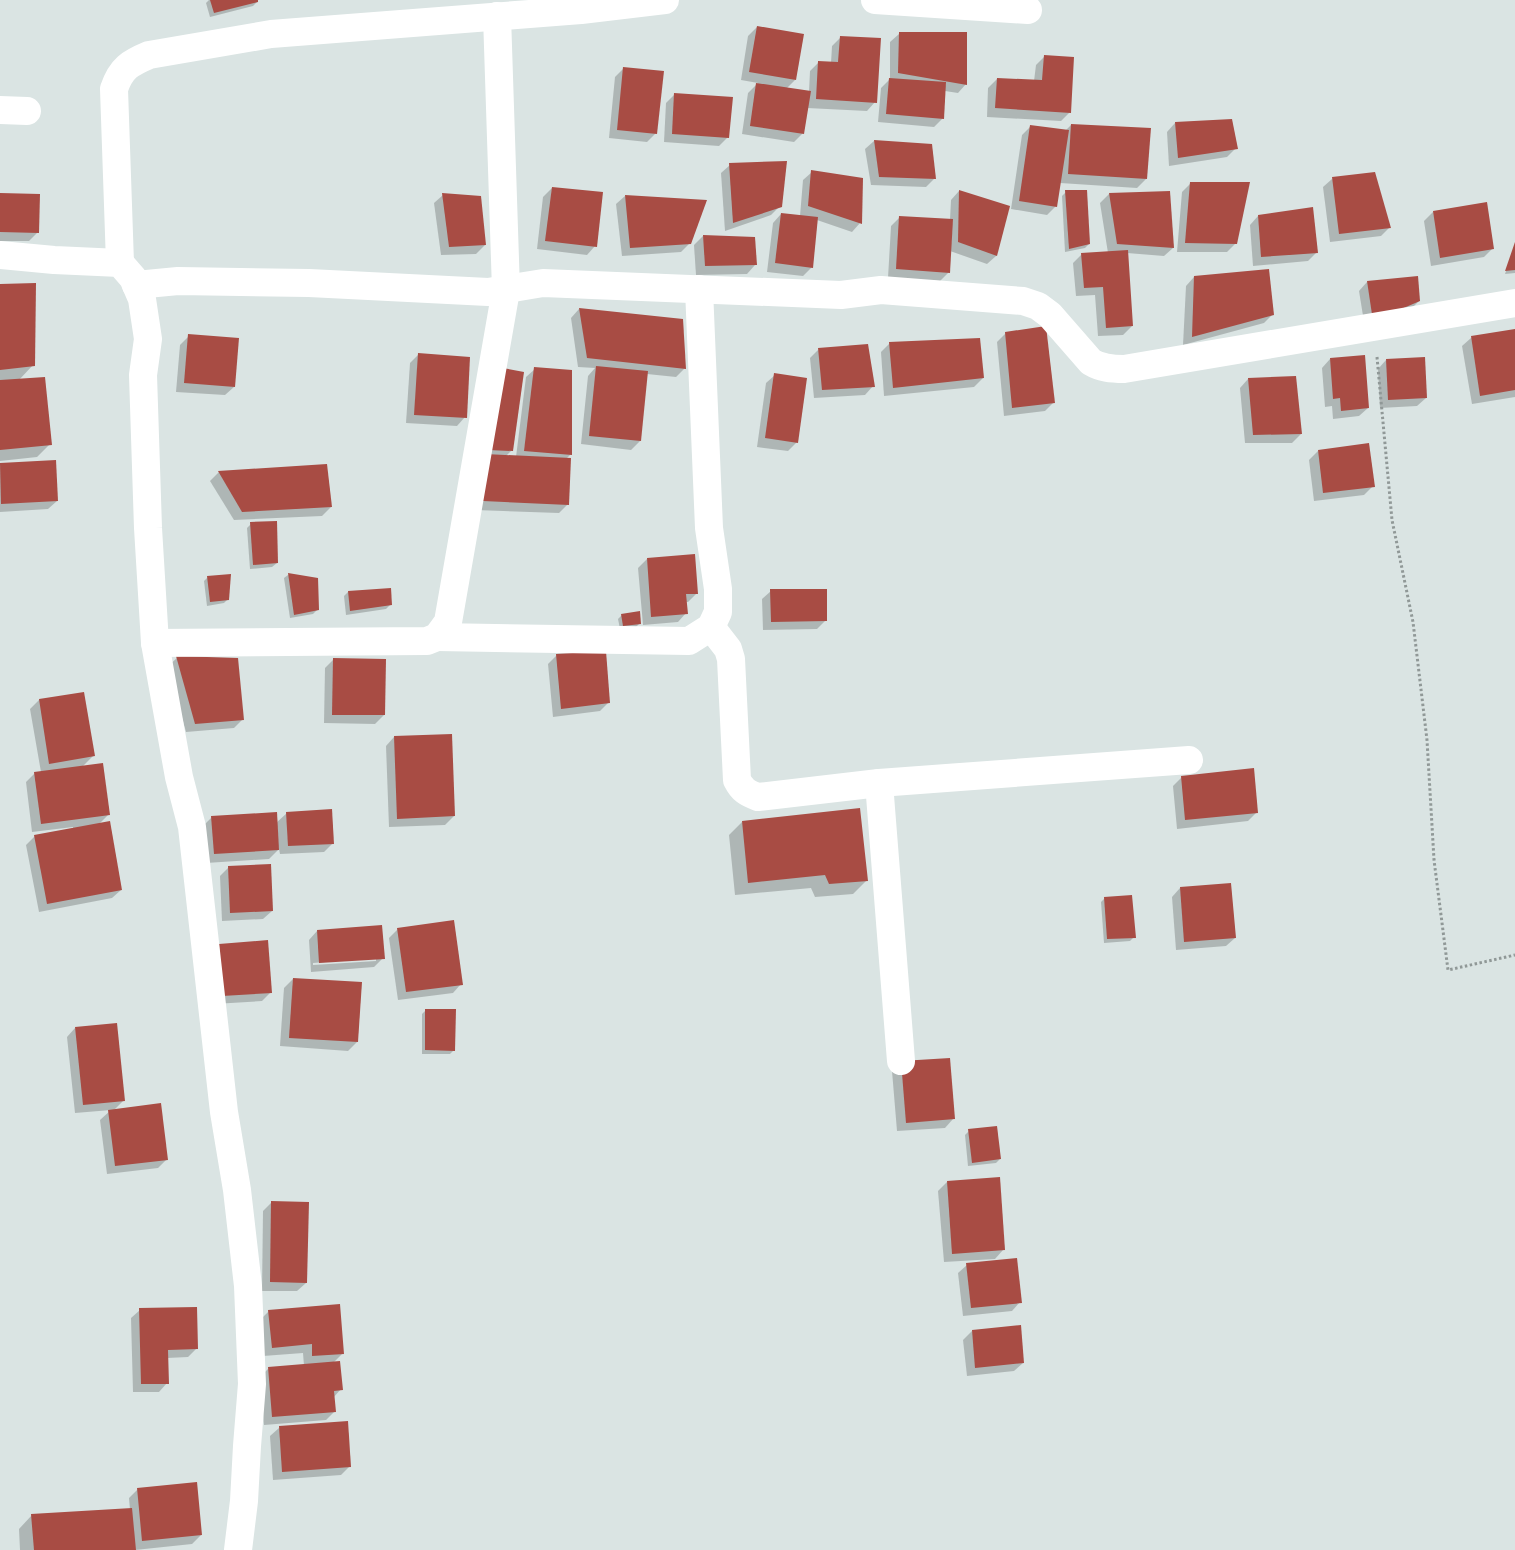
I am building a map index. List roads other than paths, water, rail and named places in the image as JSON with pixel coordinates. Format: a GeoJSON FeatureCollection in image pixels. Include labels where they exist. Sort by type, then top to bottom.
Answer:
{"type":"FeatureCollection","features":[{"type":"Feature","properties":{"kind":"street"},"geometry":{"type":"LineString","coordinates":[[238,1550],[244,1502],[252,1384],[248,1286],[237,1190],[224,1112],[192,827],[179,777],[155,642],[148,528],[143,376],[148,339],[142,299],[133,278],[120,263],[114,89],[118,77],[127,67],[135,61],[150,55],[271,34],[581,10],[665,0]]}},
{"type":"Feature","properties":{"kind":"street"},"geometry":{"type":"LineString","coordinates":[[875,0],[1028,10]]}},
{"type":"Feature","properties":{"kind":"street"},"geometry":{"type":"LineString","coordinates":[[437,637],[448,622],[506,290],[497,16]]}},
{"type":"Feature","properties":{"kind":"street"},"geometry":{"type":"LineString","coordinates":[[0,110],[27,111]]}},
{"type":"Feature","properties":{"kind":"street"},"geometry":{"type":"LineString","coordinates":[[0,255],[120,263]]}},
{"type":"Feature","properties":{"kind":"street"},"geometry":{"type":"LineString","coordinates":[[136,285],[178,281],[300,282],[488,292],[543,283],[841,295],[881,290],[1023,301],[1038,306],[1050,315],[1091,362],[1108,369],[1124,369],[1515,303]]}},
{"type":"Feature","properties":{"kind":"street"},"geometry":{"type":"LineString","coordinates":[[155,642],[427,641],[437,637],[689,641],[711,627],[718,612],[718,588],[709,528],[698,290]]}},
{"type":"Feature","properties":{"kind":"street"},"geometry":{"type":"LineString","coordinates":[[711,627],[728,649],[731,659],[737,780],[740,788],[746,793],[758,797],[879,783],[1189,760]]}},
{"type":"Feature","properties":{"kind":"street"},"geometry":{"type":"LineString","coordinates":[[879,783],[901,1061]]}}]}
